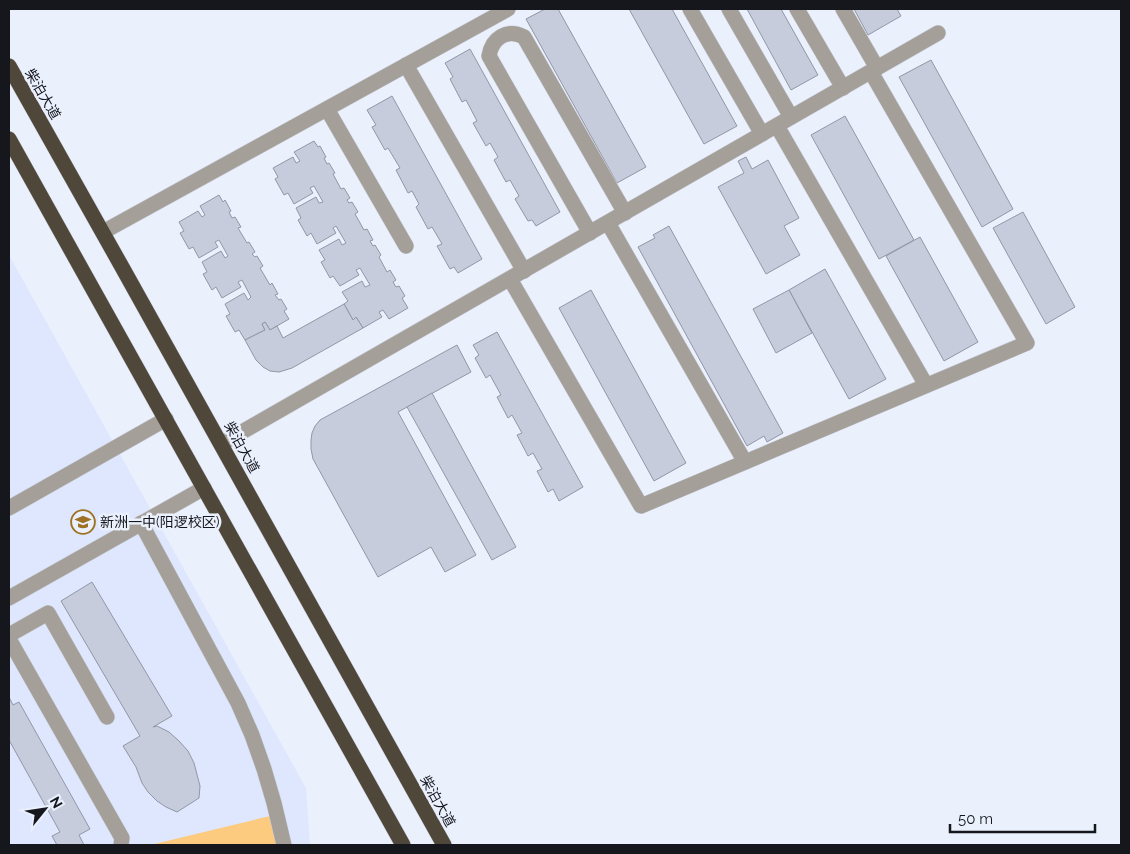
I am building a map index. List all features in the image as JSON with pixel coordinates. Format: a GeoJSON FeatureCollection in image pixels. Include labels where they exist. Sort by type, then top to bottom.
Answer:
{"type":"FeatureCollection","features":[{"type":"Feature","properties":{"kind":"highway","name":"柴泊大道"},"geometry":{"type":"LineString","coordinates":[[9,66],[444,845]]}},
{"type":"Feature","properties":{"kind":"highway"},"geometry":{"type":"LineString","coordinates":[[9,139],[403,845]]}},
{"type":"Feature","properties":{"kind":"street"},"geometry":{"type":"LineString","coordinates":[[103,232],[508,9]]}},
{"type":"Feature","properties":{"kind":"street"},"geometry":{"type":"LineString","coordinates":[[690,9],[762,134]]}},
{"type":"Feature","properties":{"kind":"street"},"geometry":{"type":"LineString","coordinates":[[729,9],[791,118]]}},
{"type":"Feature","properties":{"kind":"street"},"geometry":{"type":"LineString","coordinates":[[797,9],[842,88]]}},
{"type":"Feature","properties":{"kind":"street"},"geometry":{"type":"LineString","coordinates":[[510,279],[641,506],[1027,343],[874,70],[842,9]]}},
{"type":"Feature","properties":{"kind":"street"},"geometry":{"type":"LineString","coordinates":[[221,444],[938,33]]}},
{"type":"Feature","properties":{"kind":"street"},"geometry":{"type":"LineString","coordinates":[[590,233],[489,56],[490,48],[500,37],[513,34],[524,38],[625,213]]}},
{"type":"Feature","properties":{"kind":"street"},"geometry":{"type":"LineString","coordinates":[[406,65],[524,271]]}},
{"type":"Feature","properties":{"kind":"street"},"geometry":{"type":"LineString","coordinates":[[327,109],[406,246]]}},
{"type":"Feature","properties":{"kind":"street"},"geometry":{"type":"LineString","coordinates":[[777,126],[926,385]]}},
{"type":"Feature","properties":{"kind":"street"},"geometry":{"type":"LineString","coordinates":[[608,223],[746,462]]}},
{"type":"Feature","properties":{"kind":"street"},"geometry":{"type":"LineString","coordinates":[[9,508],[166,419]]}},
{"type":"Feature","properties":{"kind":"street"},"geometry":{"type":"LineString","coordinates":[[9,598],[204,488]]}},
{"type":"Feature","properties":{"kind":"street"},"geometry":{"type":"LineString","coordinates":[[141,523],[238,703],[264,769],[284,845]]}},
{"type":"Feature","properties":{"kind":"street"},"geometry":{"type":"LineString","coordinates":[[107,717],[48,613],[9,637],[122,838],[121,845]]}},
{"type":"Feature","properties":{"kind":"shaded area","name":"新洲一中(阳逻校区)"},"geometry":{"type":"Polygon","coordinates":[[[9,255],[306,788],[310,845],[9,845],[9,255]]]}},
{"type":"Feature","properties":{"kind":"shaded area"},"geometry":{"type":"Polygon","coordinates":[[[270,816],[277,845],[150,845],[270,816]]]}},
{"type":"Feature","properties":{"kind":"building"},"geometry":{"type":"Polygon","coordinates":[[[545,9],[558,9],[646,167],[617,183],[526,19],[545,9]]]}},
{"type":"Feature","properties":{"kind":"building"},"geometry":{"type":"Polygon","coordinates":[[[629,9],[672,9],[737,126],[704,144],[629,9]]]}},
{"type":"Feature","properties":{"kind":"building"},"geometry":{"type":"Polygon","coordinates":[[[747,9],[781,9],[818,75],[791,90],[747,9]]]}},
{"type":"Feature","properties":{"kind":"building"},"geometry":{"type":"Polygon","coordinates":[[[854,9],[897,9],[901,16],[868,35],[854,9]]]}},
{"type":"Feature","properties":{"kind":"building"},"geometry":{"type":"Polygon","coordinates":[[[470,49],[560,212],[536,226],[532,220],[528,221],[515,199],[519,196],[510,180],[506,182],[494,160],[498,157],[490,143],[486,146],[473,123],[477,121],[466,100],[462,102],[450,79],[453,77],[445,63],[470,49]]]}},
{"type":"Feature","properties":{"kind":"building"},"geometry":{"type":"Polygon","coordinates":[[[931,60],[1013,209],[982,227],[899,77],[931,60]]]}},
{"type":"Feature","properties":{"kind":"building"},"geometry":{"type":"Polygon","coordinates":[[[392,96],[482,259],[458,273],[454,267],[450,269],[437,246],[442,244],[432,227],[428,229],[416,207],[419,204],[412,191],[408,193],[396,170],[400,168],[388,148],[385,150],[372,127],[376,125],[367,110],[392,96]]]}},
{"type":"Feature","properties":{"kind":"building"},"geometry":{"type":"Polygon","coordinates":[[[845,116],[914,240],[879,259],[811,135],[845,116]]]}},
{"type":"Feature","properties":{"kind":"building"},"geometry":{"type":"Polygon","coordinates":[[[314,141],[318,147],[320,146],[326,157],[324,158],[335,173],[333,174],[341,189],[344,188],[350,198],[347,200],[349,203],[352,202],[358,212],[355,214],[364,230],[367,229],[373,240],[370,241],[381,255],[379,257],[387,272],[390,270],[396,280],[393,282],[396,287],[399,286],[405,296],[402,298],[408,308],[389,319],[383,310],[379,312],[382,317],[363,328],[356,317],[353,320],[344,304],[348,301],[342,292],[362,281],[365,287],[370,285],[360,268],[356,270],[359,275],[340,286],[333,276],[330,278],[321,262],[325,260],[319,250],[339,239],[342,245],[346,243],[336,226],[333,228],[336,233],[317,244],[311,233],[307,236],[298,220],[301,218],[296,208],[316,197],[319,203],[323,202],[314,186],[310,188],[313,193],[294,204],[288,193],[284,195],[275,179],[278,177],[273,168],[293,157],[296,163],[300,161],[294,152],[314,141]]]}},
{"type":"Feature","properties":{"kind":"building"},"geometry":{"type":"Polygon","coordinates":[[[746,157],[752,169],[768,160],[799,218],[784,226],[800,255],[766,274],[718,187],[744,173],[738,161],[746,157]]]}},
{"type":"Feature","properties":{"kind":"building"},"geometry":{"type":"Polygon","coordinates":[[[219,195],[223,202],[225,200],[231,211],[229,212],[232,218],[235,217],[241,227],[238,228],[255,252],[252,254],[255,257],[257,256],[263,266],[260,268],[270,285],[272,283],[278,294],[275,295],[279,300],[281,299],[287,309],[284,311],[289,319],[270,330],[265,322],[262,324],[265,330],[245,340],[239,330],[235,332],[226,316],[230,314],[225,304],[244,293],[248,300],[251,297],[242,280],[238,282],[241,287],[222,298],[216,287],[212,290],[203,274],[207,272],[202,262],[221,251],[225,258],[228,256],[219,240],[215,242],[218,247],[199,258],[193,247],[189,249],[180,233],[184,231],[179,222],[198,211],[202,217],[205,215],[200,206],[219,195]]]}},
{"type":"Feature","properties":{"kind":"building"},"geometry":{"type":"Polygon","coordinates":[[[1023,212],[1075,307],[1046,324],[993,228],[1023,212]]]}},
{"type":"Feature","properties":{"kind":"building"},"geometry":{"type":"Polygon","coordinates":[[[669,226],[783,433],[767,442],[764,436],[747,446],[638,247],[655,238],[653,235],[669,226]]]}},
{"type":"Feature","properties":{"kind":"building"},"geometry":{"type":"Polygon","coordinates":[[[920,237],[978,342],[944,361],[886,256],[920,237]]]}},
{"type":"Feature","properties":{"kind":"building"},"geometry":{"type":"Polygon","coordinates":[[[825,269],[886,379],[849,399],[789,290],[825,269]]]}},
{"type":"Feature","properties":{"kind":"building"},"geometry":{"type":"Polygon","coordinates":[[[591,290],[686,463],[654,481],[559,308],[591,290]]]}},
{"type":"Feature","properties":{"kind":"building"},"geometry":{"type":"Polygon","coordinates":[[[789,290],[812,333],[776,353],[753,309],[789,290]]]}},
{"type":"Feature","properties":{"kind":"building"},"geometry":{"type":"Polygon","coordinates":[[[344,304],[353,320],[356,317],[363,328],[292,368],[279,372],[270,371],[263,367],[256,360],[245,340],[265,330],[262,324],[265,322],[270,330],[277,326],[283,338],[344,304]]]}},
{"type":"Feature","properties":{"kind":"building"},"geometry":{"type":"Polygon","coordinates":[[[497,332],[583,487],[559,501],[553,489],[548,492],[537,471],[542,469],[533,453],[528,456],[517,435],[522,433],[512,415],[508,418],[497,397],[501,395],[490,375],[486,378],[475,358],[479,355],[473,345],[497,332]]]}},
{"type":"Feature","properties":{"kind":"building"},"geometry":{"type":"Polygon","coordinates":[[[457,345],[471,372],[398,412],[476,555],[445,572],[431,547],[378,577],[313,459],[311,449],[312,433],[320,420],[457,345]]]}},
{"type":"Feature","properties":{"kind":"building"},"geometry":{"type":"Polygon","coordinates":[[[432,393],[516,547],[492,560],[407,407],[432,393]]]}},
{"type":"Feature","properties":{"kind":"building"},"geometry":{"type":"Polygon","coordinates":[[[92,582],[172,716],[153,727],[157,726],[169,732],[188,751],[194,763],[200,786],[199,798],[177,812],[157,801],[142,783],[136,767],[123,746],[140,736],[61,601],[92,582]]]}},
{"type":"Feature","properties":{"kind":"building"},"geometry":{"type":"Polygon","coordinates":[[[9,697],[13,705],[19,702],[90,829],[79,835],[84,845],[57,845],[52,836],[60,832],[9,740],[9,697]]]}},
{"type":"Feature","properties":{"kind":"place","name":"新洲一中(阳逻校区)"},"geometry":{"type":"Point","coordinates":[83,522]}}]}
